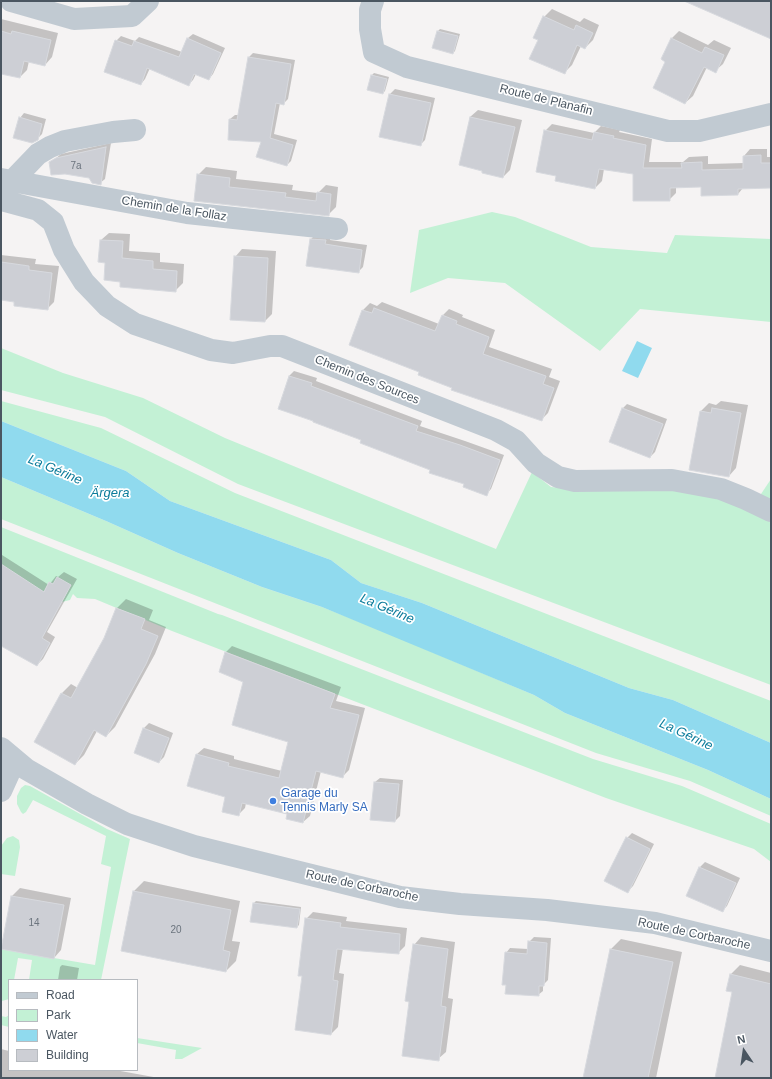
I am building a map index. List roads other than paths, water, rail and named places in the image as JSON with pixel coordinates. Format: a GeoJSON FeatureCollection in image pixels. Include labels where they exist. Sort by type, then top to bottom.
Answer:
{"type":"FeatureCollection","features":[{"type":"Feature","properties":{"kind":"street"},"geometry":{"type":"LineString","coordinates":[[11,1],[74,18],[132,16],[148,1]]}},
{"type":"Feature","properties":{"kind":"street","name":"Route de Planafin"},"geometry":{"type":"LineString","coordinates":[[373,1],[370,10],[370,29],[374,52],[407,67],[668,130],[699,132],[771,114]]}},
{"type":"Feature","properties":{"kind":"street","name":"Chemin de la Follaz"},"geometry":{"type":"LineString","coordinates":[[7,180],[38,154],[65,141],[114,132],[135,130]]}},
{"type":"Feature","properties":{"kind":"street","name":"Chemin de la Follaz"},"geometry":{"type":"LineString","coordinates":[[7,180],[186,213],[337,229]]}},
{"type":"Feature","properties":{"kind":"street","name":"Chemin des Sources"},"geometry":{"type":"LineString","coordinates":[[1,200],[38,210],[53,222],[64,250],[84,282],[107,306],[135,324],[211,350],[233,353],[270,346],[282,346],[496,430],[516,441],[536,463],[558,477],[576,481],[672,480],[720,488],[771,511]]}},
{"type":"Feature","properties":{"kind":"street"},"geometry":{"type":"LineString","coordinates":[[1,791],[8,754]]}},
{"type":"Feature","properties":{"kind":"street","name":"Route de Corbaroche"},"geometry":{"type":"LineString","coordinates":[[8,754],[26,769],[87,804],[127,824],[194,846],[400,897],[460,904],[547,910],[655,923],[771,951]]}},
{"type":"Feature","properties":{"kind":"water"},"geometry":{"type":"Polygon","coordinates":[[[637,341],[652,348],[638,378],[622,371],[637,341]]]}},
{"type":"Feature","properties":{"kind":"water","name":"Ärgera"},"geometry":{"type":"Polygon","coordinates":[[[1,421],[126,471],[170,501],[331,560],[361,583],[422,603],[629,688],[673,700],[771,743],[771,799],[708,770],[565,713],[534,695],[322,607],[262,587],[178,553],[1,477],[1,421]]]}},
{"type":"Feature","properties":{"kind":"place","name":"Garage du Tennis Marly SA"},"geometry":{"type":"Point","coordinates":[273,801]}},
{"type":"Feature","properties":{"kind":"water label","name":"La Gérine"},"geometry":{"type":"Point","coordinates":[55,470]}},
{"type":"Feature","properties":{"kind":"water label","name":"La Gérine"},"geometry":{"type":"Point","coordinates":[387,609]}},
{"type":"Feature","properties":{"kind":"water label","name":"La Gérine"},"geometry":{"type":"Point","coordinates":[686,735]}}]}
